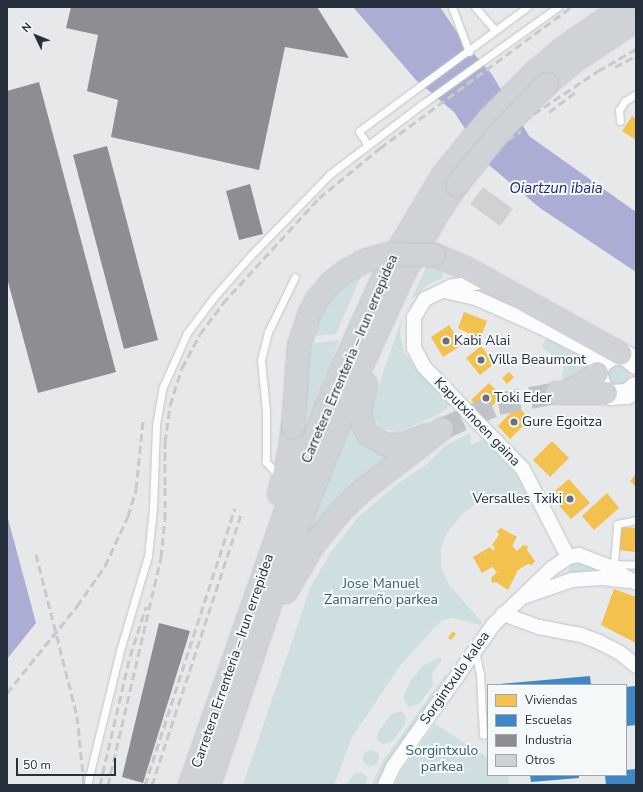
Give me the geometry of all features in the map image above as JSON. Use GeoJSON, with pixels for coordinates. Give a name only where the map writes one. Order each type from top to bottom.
{"type":"FeatureCollection","features":[{"type":"Feature","properties":{"kind":"main road"},"geometry":{"type":"LineString","coordinates":[[566,46],[590,16],[603,7]]}},
{"type":"Feature","properties":{"kind":"main road","name":"Carretera Errenteria – Irun errepidea"},"geometry":{"type":"LineString","coordinates":[[190,785],[267,560],[370,306],[389,265],[450,180],[502,130],[566,46],[632,17]]}},
{"type":"Feature","properties":{"kind":"main road","name":"Carretera Errenteria – Irun errepidea"},"geometry":{"type":"LineString","coordinates":[[541,78],[576,60],[632,17]]}},
{"type":"Feature","properties":{"kind":"main road","name":"Carretera Errenteria – Irun errepidea"},"geometry":{"type":"LineString","coordinates":[[209,785],[257,642],[307,503],[373,340],[404,273],[436,216],[450,180]]}},
{"type":"Feature","properties":{"kind":"main road"},"geometry":{"type":"LineString","coordinates":[[267,560],[269,527],[284,479],[293,427],[299,346],[308,318],[318,298],[346,271],[368,260],[388,254],[434,255],[464,267],[491,281],[628,359]]}},
{"type":"Feature","properties":{"kind":"main road"},"geometry":{"type":"LineString","coordinates":[[257,642],[276,618],[297,570],[325,529],[362,491],[442,429],[403,444],[386,445],[368,434],[363,425],[360,411],[373,340]]}},
{"type":"Feature","properties":{"kind":"main road"},"geometry":{"type":"LineString","coordinates":[[628,359],[608,357],[597,372],[579,387],[557,393],[606,393],[616,397],[635,389]]}},
{"type":"Feature","properties":{"kind":"main road"},"geometry":{"type":"LineString","coordinates":[[597,372],[599,384],[606,393]]}},
{"type":"Feature","properties":{"kind":"street","name":"Kaputxinoen gaina"},"geometry":{"type":"LineString","coordinates":[[491,281],[463,284],[437,291],[425,299],[414,317],[412,337],[417,358],[523,469],[566,558]]}},
{"type":"Feature","properties":{"kind":"street"},"geometry":{"type":"LineString","coordinates":[[437,291],[466,294],[537,325],[586,350],[594,359],[597,372]]}},
{"type":"Feature","properties":{"kind":"street"},"geometry":{"type":"LineString","coordinates":[[507,609],[566,558],[579,555],[606,563],[635,583]]}},
{"type":"Feature","properties":{"kind":"street"},"geometry":{"type":"LineString","coordinates":[[566,558],[560,564],[560,572],[564,578],[572,580]]}},
{"type":"Feature","properties":{"kind":"street"},"geometry":{"type":"LineString","coordinates":[[594,578],[602,570],[606,563]]}},
{"type":"Feature","properties":{"kind":"street"},"geometry":{"type":"LineString","coordinates":[[507,609],[540,590],[572,580],[594,578],[635,583]]}},
{"type":"Feature","properties":{"kind":"street"},"geometry":{"type":"LineString","coordinates":[[507,609],[539,627],[581,635],[599,642],[619,652],[636,666]]}},
{"type":"Feature","properties":{"kind":"street","name":"Sorgintxulo kalea"},"geometry":{"type":"LineString","coordinates":[[385,785],[393,767],[475,651],[507,609]]}},
{"type":"Feature","properties":{"kind":"lane"},"geometry":{"type":"LineString","coordinates":[[452,7],[468,52]]}},
{"type":"Feature","properties":{"kind":"lane"},"geometry":{"type":"LineString","coordinates":[[475,7],[495,30]]}},
{"type":"Feature","properties":{"kind":"lane"},"geometry":{"type":"LineString","coordinates":[[367,144],[359,131],[527,7]]}},
{"type":"Feature","properties":{"kind":"lane"},"geometry":{"type":"LineString","coordinates":[[87,785],[121,647],[148,556],[153,508],[156,425],[163,387],[174,358],[204,311],[246,261],[330,174],[367,144],[558,7]]}},
{"type":"Feature","properties":{"kind":"lane"},"geometry":{"type":"LineString","coordinates":[[620,121],[619,110],[625,102],[636,94]]}},
{"type":"Feature","properties":{"kind":"lane"},"geometry":{"type":"LineString","coordinates":[[284,479],[266,462],[266,411],[261,360],[268,332],[295,277]]}},
{"type":"Feature","properties":{"kind":"lane"},"geometry":{"type":"LineString","coordinates":[[636,520],[617,524],[606,563],[636,565]]}},
{"type":"Feature","properties":{"kind":"lane"},"geometry":{"type":"LineString","coordinates":[[475,651],[480,674],[483,735]]}},
{"type":"Feature","properties":{"kind":"green space"},"geometry":{"type":"Polygon","coordinates":[[[428,263],[436,266],[442,272],[443,278],[429,284],[411,300],[428,263]]]}},
{"type":"Feature","properties":{"kind":"green space"},"geometry":{"type":"Polygon","coordinates":[[[364,270],[336,334],[310,336],[324,303],[364,270]]]}},
{"type":"Feature","properties":{"kind":"green space"},"geometry":{"type":"Polygon","coordinates":[[[402,318],[400,333],[403,349],[414,367],[451,405],[439,414],[398,432],[382,428],[373,418],[372,405],[402,318]]]}},
{"type":"Feature","properties":{"kind":"green space"},"geometry":{"type":"Polygon","coordinates":[[[547,336],[585,356],[589,366],[576,377],[562,381],[564,365],[542,347],[547,336]]]}},
{"type":"Feature","properties":{"kind":"green space"},"geometry":{"type":"Polygon","coordinates":[[[339,340],[313,411],[297,448],[309,344],[339,340]]]}},
{"type":"Feature","properties":{"kind":"green space"},"geometry":{"type":"Polygon","coordinates":[[[619,364],[627,367],[630,375],[627,383],[619,386],[611,383],[608,375],[611,367],[619,364]]]}},
{"type":"Feature","properties":{"kind":"green space"},"geometry":{"type":"Polygon","coordinates":[[[352,417],[393,452],[297,556],[352,417]]]}},
{"type":"Feature","properties":{"kind":"green space","name":"Jose Manuel Zamarreño parkea"},"geometry":{"type":"Polygon","coordinates":[[[470,433],[471,445],[484,439],[518,477],[531,504],[511,498],[483,499],[462,514],[445,536],[441,549],[441,567],[449,585],[482,622],[480,625],[453,618],[443,620],[435,627],[400,666],[352,737],[334,785],[243,785],[310,588],[329,555],[358,517],[400,482],[427,464],[445,446],[470,433]]]}},
{"type":"Feature","properties":{"kind":"green space"},"geometry":{"type":"Polygon","coordinates":[[[581,562],[594,568],[594,571],[573,574],[568,571],[571,564],[581,562]]]}},
{"type":"Feature","properties":{"kind":"green space"},"geometry":{"type":"Polygon","coordinates":[[[440,657],[442,660],[432,673],[433,685],[419,704],[408,707],[403,697],[411,680],[423,666],[440,657]]]}},
{"type":"Feature","properties":{"kind":"green space"},"geometry":{"type":"Polygon","coordinates":[[[446,674],[446,681],[386,764],[378,785],[371,785],[383,761],[446,674]]]}},
{"type":"Feature","properties":{"kind":"green space"},"geometry":{"type":"Polygon","coordinates":[[[401,711],[406,717],[405,724],[392,742],[382,744],[377,739],[378,732],[391,714],[401,711]]]}},
{"type":"Feature","properties":{"kind":"green space","name":"Sorgintxulo parkea"},"geometry":{"type":"Polygon","coordinates":[[[435,724],[487,757],[487,776],[508,776],[509,779],[508,785],[395,785],[400,773],[435,724]]]}},
{"type":"Feature","properties":{"kind":"green space"},"geometry":{"type":"Polygon","coordinates":[[[368,750],[374,750],[379,755],[377,764],[374,766],[368,766],[363,761],[363,755],[368,750]]]}},
{"type":"Feature","properties":{"kind":"green space"},"geometry":{"type":"Polygon","coordinates":[[[361,772],[367,777],[366,785],[347,785],[354,773],[361,772]]]}},
{"type":"Feature","properties":{"kind":"water","name":"Oiartzun ibaia"},"geometry":{"type":"Polygon","coordinates":[[[353,7],[440,7],[465,44],[491,73],[529,136],[636,212],[636,272],[540,208],[489,165],[454,112],[416,80],[353,7]]]}},
{"type":"Feature","properties":{"kind":"water"},"geometry":{"type":"Polygon","coordinates":[[[7,515],[36,623],[7,659],[7,515]]]}},
{"type":"Feature","properties":{"kind":"building: Viviendas"},"geometry":{"type":"Polygon","coordinates":[[[632,116],[636,119],[636,140],[622,131],[632,116]]]}},
{"type":"Feature","properties":{"kind":"building: Viviendas"},"geometry":{"type":"Polygon","coordinates":[[[464,312],[487,321],[480,339],[458,328],[464,312]]]}},
{"type":"Feature","properties":{"kind":"building: Viviendas","name":"Kabi Alai"},"geometry":{"type":"Polygon","coordinates":[[[449,325],[462,345],[443,357],[431,337],[449,325]]]}},
{"type":"Feature","properties":{"kind":"building: Viviendas","name":"Villa Beaumont"},"geometry":{"type":"Polygon","coordinates":[[[481,346],[495,363],[480,375],[466,358],[481,346]]]}},
{"type":"Feature","properties":{"kind":"building: Viviendas"},"geometry":{"type":"Polygon","coordinates":[[[509,372],[514,377],[507,384],[502,378],[509,372]]]}},
{"type":"Feature","properties":{"kind":"building: Viviendas","name":"Toki Eder"},"geometry":{"type":"Polygon","coordinates":[[[489,383],[502,396],[484,414],[471,400],[489,383]]]}},
{"type":"Feature","properties":{"kind":"building: Viviendas","name":"Gure Egoitza"},"geometry":{"type":"Polygon","coordinates":[[[517,406],[530,419],[510,439],[498,426],[517,406]]]}},
{"type":"Feature","properties":{"kind":"building: Viviendas"},"geometry":{"type":"Polygon","coordinates":[[[552,441],[569,458],[550,477],[533,460],[552,441]]]}},
{"type":"Feature","properties":{"kind":"building: Viviendas"},"geometry":{"type":"Polygon","coordinates":[[[636,474],[636,487],[630,481],[636,474]]]}},
{"type":"Feature","properties":{"kind":"building: Viviendas","name":"Versalles Txiki"},"geometry":{"type":"Polygon","coordinates":[[[569,479],[590,503],[571,519],[550,495],[569,479]]]}},
{"type":"Feature","properties":{"kind":"building: Viviendas"},"geometry":{"type":"Polygon","coordinates":[[[607,493],[619,508],[594,530],[582,516],[607,493]]]}},
{"type":"Feature","properties":{"kind":"building: Viviendas"},"geometry":{"type":"Polygon","coordinates":[[[620,527],[636,528],[636,552],[617,550],[620,527]]]}},
{"type":"Feature","properties":{"kind":"building: Viviendas"},"geometry":{"type":"Polygon","coordinates":[[[501,528],[517,537],[512,546],[517,551],[523,545],[528,546],[527,550],[535,561],[532,565],[528,564],[518,570],[508,590],[496,582],[492,583],[491,578],[497,572],[492,567],[482,573],[473,557],[490,547],[493,551],[495,548],[492,545],[499,535],[497,531],[501,528]]]}},
{"type":"Feature","properties":{"kind":"building: Viviendas"},"geometry":{"type":"Polygon","coordinates":[[[614,589],[636,597],[636,643],[601,625],[614,589]]]}},
{"type":"Feature","properties":{"kind":"building: Viviendas"},"geometry":{"type":"Polygon","coordinates":[[[453,631],[456,634],[451,640],[448,638],[453,631]]]}},
{"type":"Feature","properties":{"kind":"building: Escuelas"},"geometry":{"type":"Polygon","coordinates":[[[590,676],[591,684],[500,684],[590,676]]]}},
{"type":"Feature","properties":{"kind":"building: Escuelas"},"geometry":{"type":"Polygon","coordinates":[[[635,686],[636,725],[627,726],[627,687],[635,686]]]}},
{"type":"Feature","properties":{"kind":"building: Escuelas"},"geometry":{"type":"Polygon","coordinates":[[[636,769],[636,785],[606,785],[605,776],[627,776],[627,770],[636,769]]]}},
{"type":"Feature","properties":{"kind":"building: Escuelas"},"geometry":{"type":"Polygon","coordinates":[[[530,776],[579,776],[579,778],[531,782],[530,776]]]}},
{"type":"Feature","properties":{"kind":"building: Industria"},"geometry":{"type":"Polygon","coordinates":[[[71,7],[317,7],[349,58],[285,47],[259,170],[111,137],[118,100],[87,91],[98,35],[66,28],[71,7]]]}},
{"type":"Feature","properties":{"kind":"building: Industria"},"geometry":{"type":"Polygon","coordinates":[[[39,82],[116,372],[38,393],[7,278],[7,91],[39,82]]]}},
{"type":"Feature","properties":{"kind":"building: Industria"},"geometry":{"type":"Polygon","coordinates":[[[107,146],[158,340],[124,349],[73,155],[107,146]]]}},
{"type":"Feature","properties":{"kind":"building: Industria"},"geometry":{"type":"Polygon","coordinates":[[[250,184],[263,234],[239,240],[226,191],[250,184]]]}},
{"type":"Feature","properties":{"kind":"building: Industria"},"geometry":{"type":"Polygon","coordinates":[[[159,623],[190,631],[143,783],[122,777],[159,623]]]}},
{"type":"Feature","properties":{"kind":"building: Otros"},"geometry":{"type":"Polygon","coordinates":[[[483,187],[513,209],[500,226],[470,204],[483,187]]]}},
{"type":"Feature","properties":{"kind":"tunnel"},"geometry":{"type":"LineString","coordinates":[[442,429],[498,404],[557,393]]}},
{"type":"Feature","properties":{"kind":"railway"},"geometry":{"type":"LineString","coordinates":[[108,785],[161,557],[165,520],[165,442],[170,405],[182,368],[200,334],[223,303],[319,198],[380,148],[571,7]]}},
{"type":"Feature","properties":{"kind":"railway"},"geometry":{"type":"LineString","coordinates":[[474,154],[598,71],[636,49]]}},
{"type":"Feature","properties":{"kind":"railway"},"geometry":{"type":"LineString","coordinates":[[615,67],[636,56]]}},
{"type":"Feature","properties":{"kind":"railway"},"geometry":{"type":"LineString","coordinates":[[549,112],[576,92]]}},
{"type":"Feature","properties":{"kind":"railway"},"geometry":{"type":"LineString","coordinates":[[478,160],[521,131]]}},
{"type":"Feature","properties":{"kind":"railway"},"geometry":{"type":"LineString","coordinates":[[7,693],[77,606],[105,566],[128,516],[136,489],[143,421]]}},
{"type":"Feature","properties":{"kind":"railway"},"geometry":{"type":"LineString","coordinates":[[145,785],[235,508]]}},
{"type":"Feature","properties":{"kind":"railway"},"geometry":{"type":"LineString","coordinates":[[152,785],[242,511]]}},
{"type":"Feature","properties":{"kind":"railway"},"geometry":{"type":"LineString","coordinates":[[36,554],[77,716],[84,785]]}},
{"type":"Feature","properties":{"kind":"railway"},"geometry":{"type":"LineString","coordinates":[[100,785],[130,656],[146,607]]}},
{"type":"Feature","properties":{"kind":"place","name":"Kabi Alai"},"geometry":{"type":"Point","coordinates":[446,341]}},
{"type":"Feature","properties":{"kind":"place","name":"Villa Beaumont"},"geometry":{"type":"Point","coordinates":[481,360]}},
{"type":"Feature","properties":{"kind":"place","name":"Toki Eder"},"geometry":{"type":"Point","coordinates":[486,398]}},
{"type":"Feature","properties":{"kind":"place","name":"Gure Egoitza"},"geometry":{"type":"Point","coordinates":[514,422]}},
{"type":"Feature","properties":{"kind":"place","name":"Versalles Txiki"},"geometry":{"type":"Point","coordinates":[570,499]}}]}
